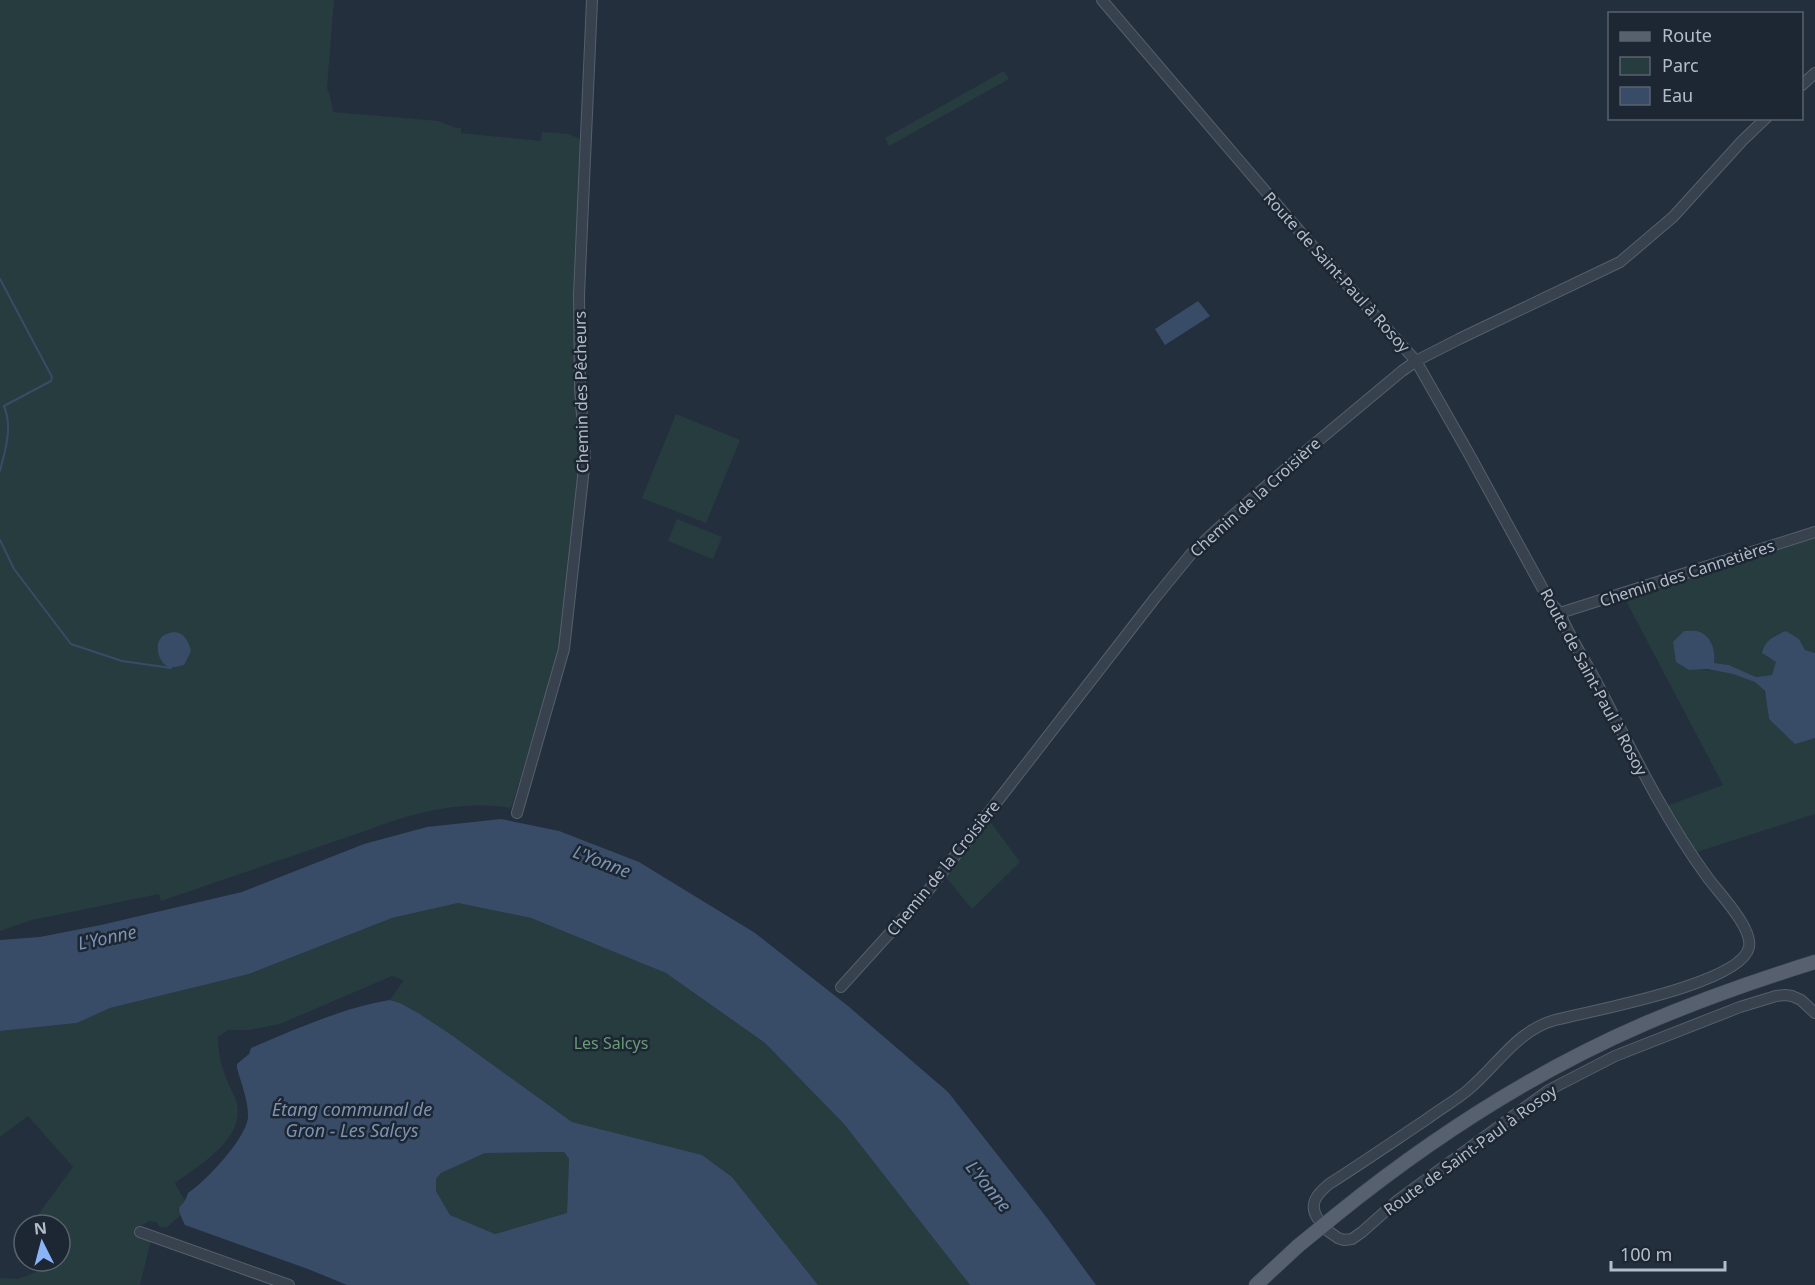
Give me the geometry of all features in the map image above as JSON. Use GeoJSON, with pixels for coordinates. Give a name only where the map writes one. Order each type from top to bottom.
{"type":"FeatureCollection","features":[{"type":"Feature","properties":{"kind":"main road"},"geometry":{"type":"LineString","coordinates":[[1256,1285],[1298,1246],[1416,1153],[1513,1091],[1642,1025],[1704,1000],[1815,962]]}},
{"type":"Feature","properties":{"kind":"street","name":"Chemin des Pêcheurs"},"geometry":{"type":"LineString","coordinates":[[517,813],[564,649],[585,457],[580,388],[579,295],[592,0]]}},
{"type":"Feature","properties":{"kind":"street","name":"Route de Saint-Paul à Rosoy"},"geometry":{"type":"LineString","coordinates":[[1102,0],[1308,241],[1416,361],[1550,602],[1560,614],[1660,804],[1707,876],[1742,923],[1748,936],[1749,946],[1746,955],[1737,963],[1712,977],[1668,992],[1604,1010],[1553,1021],[1536,1028],[1508,1049],[1467,1091],[1324,1188],[1313,1201],[1313,1208],[1318,1219]]}},
{"type":"Feature","properties":{"kind":"street"},"geometry":{"type":"LineString","coordinates":[[1803,84],[1815,73]]}},
{"type":"Feature","properties":{"kind":"street","name":"Chemin de la Croisière"},"geometry":{"type":"LineString","coordinates":[[842,987],[927,892],[1191,554],[1312,446],[1416,361],[1620,262],[1673,216],[1764,120]]}},
{"type":"Feature","properties":{"kind":"street","name":"Chemin des Cannetières"},"geometry":{"type":"LineString","coordinates":[[1560,614],[1815,532]]}},
{"type":"Feature","properties":{"kind":"street","name":"Route de Saint-Paul à Rosoy"},"geometry":{"type":"LineString","coordinates":[[1328,1231],[1344,1240],[1352,1239],[1398,1200],[1549,1090],[1615,1056],[1740,1007],[1776,996],[1785,995],[1801,1000],[1815,1013]]}},
{"type":"Feature","properties":{"kind":"street"},"geometry":{"type":"LineString","coordinates":[[140,1232],[290,1285]]}},
{"type":"Feature","properties":{"kind":"green space"},"geometry":{"type":"Polygon","coordinates":[[[0,0],[334,0],[327,88],[333,112],[439,121],[461,128],[461,133],[541,141],[542,132],[569,134],[580,139],[582,144],[582,456],[561,647],[511,808],[458,807],[404,817],[161,901],[159,894],[32,920],[0,931],[0,0]]]}},
{"type":"Feature","properties":{"kind":"green space"},"geometry":{"type":"Polygon","coordinates":[[[1004,71],[1009,79],[889,146],[885,138],[1004,71]]]}},
{"type":"Feature","properties":{"kind":"green space"},"geometry":{"type":"Polygon","coordinates":[[[676,414],[740,440],[706,523],[642,498],[676,414]]]}},
{"type":"Feature","properties":{"kind":"green space"},"geometry":{"type":"Polygon","coordinates":[[[677,519],[722,537],[713,559],[668,541],[677,519]]]}},
{"type":"Feature","properties":{"kind":"green space"},"geometry":{"type":"Polygon","coordinates":[[[1815,532],[1815,653],[1805,650],[1799,639],[1785,631],[1773,636],[1767,657],[1777,662],[1772,675],[1756,677],[1729,665],[1714,663],[1712,645],[1699,631],[1688,670],[1718,671],[1751,680],[1764,691],[1769,719],[1815,738],[1815,814],[1697,852],[1664,807],[1723,785],[1624,597],[1815,532]]]}},
{"type":"Feature","properties":{"kind":"green space"},"geometry":{"type":"Polygon","coordinates":[[[989,820],[1020,862],[972,909],[945,876],[989,820]]]}},
{"type":"Feature","properties":{"kind":"green space","name":"Les Salcys"},"geometry":{"type":"Polygon","coordinates":[[[458,903],[531,918],[666,973],[765,1043],[844,1124],[970,1285],[818,1285],[732,1177],[702,1155],[572,1122],[453,1036],[400,1003],[390,1000],[404,980],[392,976],[280,1024],[249,1030],[228,1030],[218,1037],[219,1053],[227,1081],[235,1097],[238,1117],[234,1129],[218,1150],[175,1183],[185,1201],[178,1209],[181,1215],[167,1227],[160,1227],[156,1222],[149,1221],[139,1227],[138,1230],[151,1240],[140,1285],[0,1285],[0,1278],[18,1279],[34,1273],[72,1273],[72,1213],[39,1213],[73,1167],[28,1116],[0,1137],[0,1031],[77,1023],[110,1008],[249,974],[392,918],[458,903]]]}},
{"type":"Feature","properties":{"kind":"green space"},"geometry":{"type":"Polygon","coordinates":[[[564,1152],[569,1159],[567,1213],[495,1234],[450,1215],[436,1191],[436,1179],[441,1173],[485,1153],[564,1152]]]}},
{"type":"Feature","properties":{"kind":"water"},"geometry":{"type":"Polygon","coordinates":[[[1198,301],[1210,316],[1165,345],[1155,329],[1198,301]]]}},
{"type":"Feature","properties":{"kind":"water"},"geometry":{"type":"Polygon","coordinates":[[[1684,631],[1698,631],[1708,637],[1714,650],[1714,663],[1729,665],[1756,677],[1772,675],[1776,662],[1762,653],[1765,645],[1771,639],[1786,631],[1799,639],[1805,650],[1815,653],[1815,738],[1795,744],[1769,719],[1765,691],[1755,682],[1733,674],[1707,669],[1689,670],[1676,662],[1673,642],[1684,631]]]}},
{"type":"Feature","properties":{"kind":"water"},"geometry":{"type":"Polygon","coordinates":[[[174,632],[186,638],[191,651],[184,665],[171,667],[165,665],[160,658],[158,645],[164,636],[174,632]]]}},
{"type":"Feature","properties":{"kind":"water","name":"L'Yonne"},"geometry":{"type":"Polygon","coordinates":[[[501,819],[559,831],[639,862],[755,933],[848,1006],[948,1092],[1047,1218],[1096,1285],[970,1285],[844,1124],[765,1043],[666,973],[531,918],[458,903],[392,918],[249,974],[110,1008],[77,1023],[0,1031],[0,940],[40,937],[101,925],[242,892],[364,844],[427,827],[501,819]]]}},
{"type":"Feature","properties":{"kind":"water","name":"Étang communal de Gron - Les Salcys"},"geometry":{"type":"Polygon","coordinates":[[[390,1000],[418,1013],[572,1122],[702,1155],[732,1177],[818,1285],[347,1285],[185,1225],[179,1209],[188,1193],[224,1159],[240,1137],[248,1118],[237,1064],[249,1054],[251,1048],[319,1020],[390,1000]],[[564,1152],[485,1153],[441,1173],[436,1179],[436,1191],[450,1215],[495,1234],[567,1213],[569,1159],[564,1152]]]}},
{"type":"Feature","properties":{"kind":"waterway"},"geometry":{"type":"LineString","coordinates":[[0,279],[52,377],[51,381],[4,406],[8,431],[0,471]]}},
{"type":"Feature","properties":{"kind":"waterway"},"geometry":{"type":"LineString","coordinates":[[0,540],[14,569],[71,644],[122,661],[171,668]]}}]}
